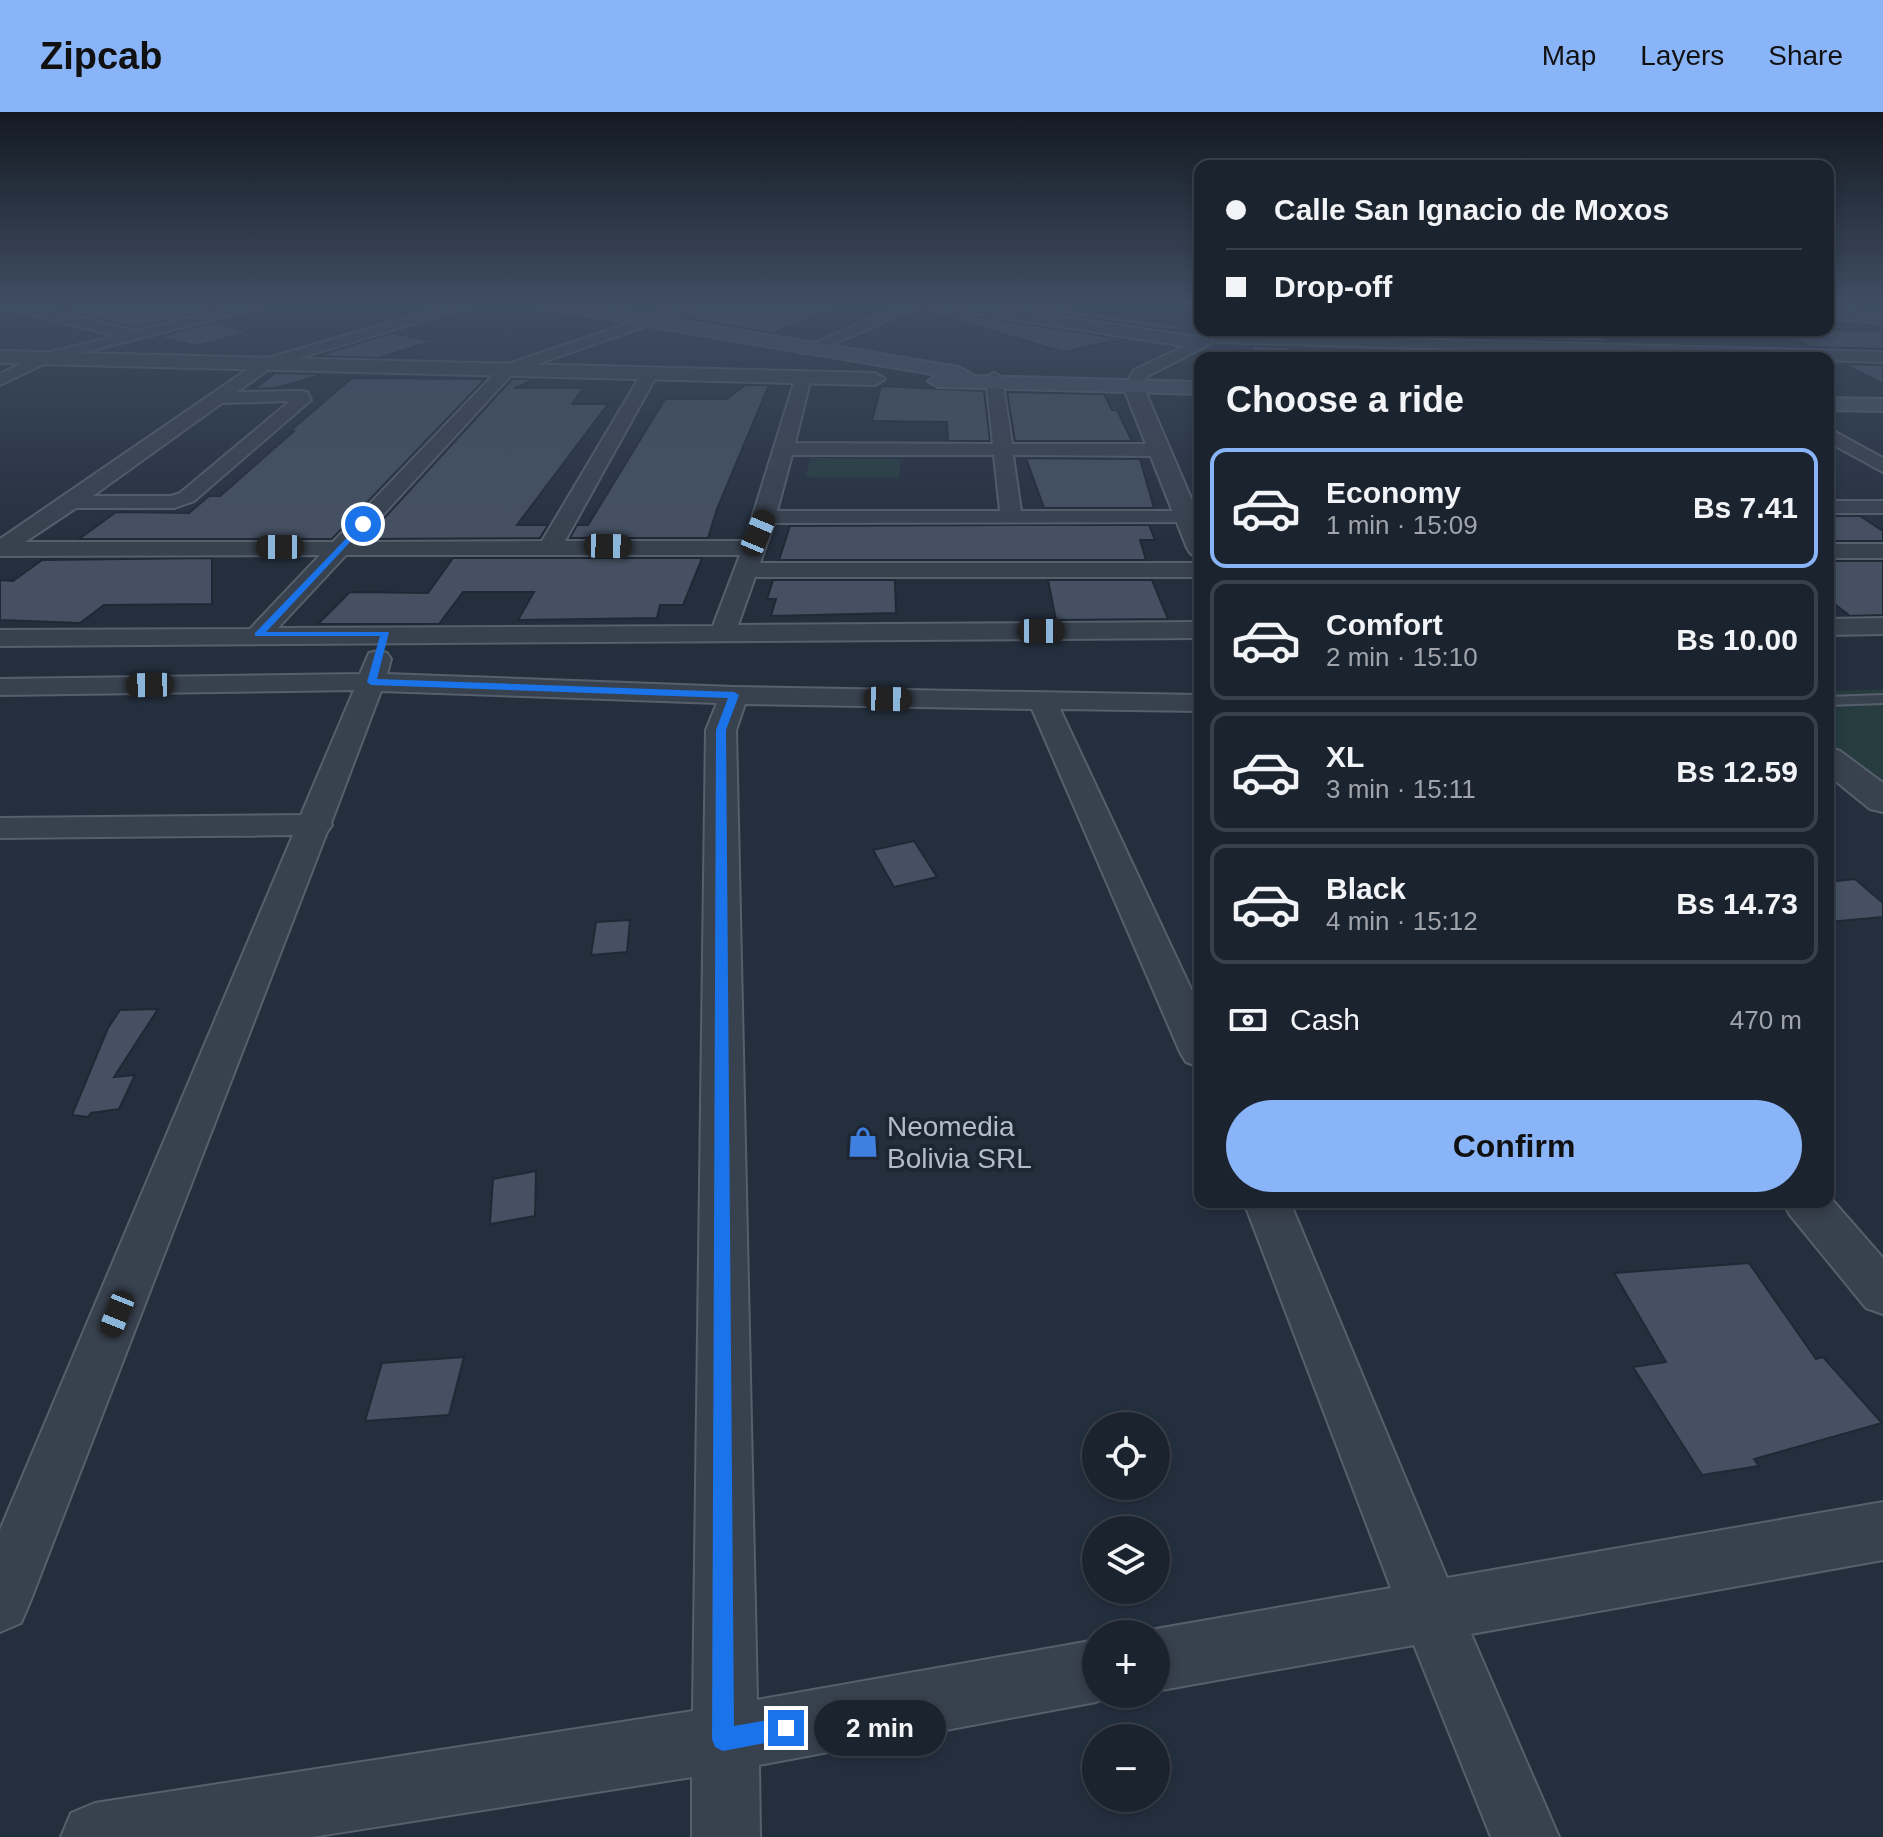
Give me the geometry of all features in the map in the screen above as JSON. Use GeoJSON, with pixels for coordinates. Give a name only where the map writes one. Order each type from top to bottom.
{"type":"FeatureCollection","features":[{"type":"Feature","properties":{"kind":"main road"},"geometry":{"type":"LineString","coordinates":[[1117,384],[1194,386]]}},
{"type":"Feature","properties":{"kind":"main road"},"geometry":{"type":"LineString","coordinates":[[1834,401],[1883,402]]}},
{"type":"Feature","properties":{"kind":"street"},"geometry":{"type":"LineString","coordinates":[[0,549],[241,384]]}},
{"type":"Feature","properties":{"kind":"street"},"geometry":{"type":"LineString","coordinates":[[259,634],[498,384]]}},
{"type":"Feature","properties":{"kind":"street"},"geometry":{"type":"LineString","coordinates":[[551,546],[644,384]]}},
{"type":"Feature","properties":{"kind":"street"},"geometry":{"type":"LineString","coordinates":[[723,632],[765,517],[801,384]]}},
{"type":"Feature","properties":{"kind":"street"},"geometry":{"type":"LineString","coordinates":[[995,384],[1011,517]]}},
{"type":"Feature","properties":{"kind":"street"},"geometry":{"type":"LineString","coordinates":[[1134,384],[1157,450],[1194,535]]}},
{"type":"Feature","properties":{"kind":"street"},"geometry":{"type":"LineString","coordinates":[[71,502],[174,502],[187,497],[302,400],[301,396],[222,398]]}},
{"type":"Feature","properties":{"kind":"street"},"geometry":{"type":"LineString","coordinates":[[1834,438],[1883,466]]}},
{"type":"Feature","properties":{"kind":"street"},"geometry":{"type":"LineString","coordinates":[[784,449],[1157,450]]}},
{"type":"Feature","properties":{"kind":"street"},"geometry":{"type":"LineString","coordinates":[[1834,454],[1864,455]]}},
{"type":"Feature","properties":{"kind":"street"},"geometry":{"type":"LineString","coordinates":[[1834,507],[1883,507]]}},
{"type":"Feature","properties":{"kind":"street"},"geometry":{"type":"LineString","coordinates":[[765,517],[1186,517]]}},
{"type":"Feature","properties":{"kind":"street"},"geometry":{"type":"LineString","coordinates":[[0,549],[551,546],[748,559],[1194,570]]}},
{"type":"Feature","properties":{"kind":"street"},"geometry":{"type":"LineString","coordinates":[[1834,551],[1883,551]]}},
{"type":"Feature","properties":{"kind":"street"},"geometry":{"type":"LineString","coordinates":[[1834,627],[1883,626]]}},
{"type":"Feature","properties":{"kind":"street"},"geometry":{"type":"LineString","coordinates":[[0,638],[1194,630]]}},
{"type":"Feature","properties":{"kind":"street"},"geometry":{"type":"LineString","coordinates":[[0,1602],[316,825],[371,682],[386,634]]}},
{"type":"Feature","properties":{"kind":"street"},"geometry":{"type":"LineString","coordinates":[[0,687],[371,682],[734,695],[1194,703]]}},
{"type":"Feature","properties":{"kind":"street"},"geometry":{"type":"LineString","coordinates":[[726,1837],[723,1739],[721,730],[734,695]]}},
{"type":"Feature","properties":{"kind":"street"},"geometry":{"type":"LineString","coordinates":[[1043,702],[1194,1039]]}},
{"type":"Feature","properties":{"kind":"street"},"geometry":{"type":"LineString","coordinates":[[1834,763],[1883,801]]}},
{"type":"Feature","properties":{"kind":"street"},"geometry":{"type":"LineString","coordinates":[[0,828],[316,825]]}},
{"type":"Feature","properties":{"kind":"street"},"geometry":{"type":"LineString","coordinates":[[1269,1208],[1430,1610],[1525,1837]]}},
{"type":"Feature","properties":{"kind":"street"},"geometry":{"type":"LineString","coordinates":[[1811,1208],[1883,1293]]}},
{"type":"Feature","properties":{"kind":"street"},"geometry":{"type":"LineString","coordinates":[[1170,1657],[1883,1531]]}},
{"type":"Feature","properties":{"kind":"street"},"geometry":{"type":"LineString","coordinates":[[95,1837],[723,1739],[1082,1674]]}},
{"type":"Feature","properties":{"kind":"lane"},"geometry":{"type":"LineString","coordinates":[[1834,701],[1883,699]]}},
{"type":"Feature","properties":{"kind":"green space"},"geometry":{"type":"Polygon","coordinates":[[[811,458],[901,459],[899,478],[805,477],[811,458]]]}},
{"type":"Feature","properties":{"kind":"green space"},"geometry":{"type":"Polygon","coordinates":[[[1883,689],[1883,783],[1834,746],[1834,691],[1883,689]]]}},
{"type":"Feature","properties":{"kind":"building"},"geometry":{"type":"Polygon","coordinates":[[[261,384],[291,384],[276,388],[254,389],[261,384]]]}},
{"type":"Feature","properties":{"kind":"building"},"geometry":{"type":"Polygon","coordinates":[[[346,384],[481,384],[332,539],[79,539],[116,512],[189,513],[209,496],[220,496],[294,431],[290,431],[346,384]]]}},
{"type":"Feature","properties":{"kind":"building"},"geometry":{"type":"Polygon","coordinates":[[[508,384],[524,384],[514,388],[583,388],[572,404],[608,404],[517,525],[548,525],[540,538],[365,539],[508,384]]]}},
{"type":"Feature","properties":{"kind":"building"},"geometry":{"type":"Polygon","coordinates":[[[745,385],[769,385],[708,538],[570,538],[577,525],[588,525],[665,399],[727,399],[745,385]]]}},
{"type":"Feature","properties":{"kind":"building"},"geometry":{"type":"Polygon","coordinates":[[[881,386],[984,391],[990,441],[948,441],[947,422],[872,421],[881,386]]]}},
{"type":"Feature","properties":{"kind":"building"},"geometry":{"type":"Polygon","coordinates":[[[1007,392],[1104,394],[1112,410],[1117,410],[1132,441],[1015,441],[1007,392]]]}},
{"type":"Feature","properties":{"kind":"building"},"geometry":{"type":"Polygon","coordinates":[[[1026,458],[1140,459],[1154,508],[1044,508],[1026,458]]]}},
{"type":"Feature","properties":{"kind":"building"},"geometry":{"type":"Polygon","coordinates":[[[1834,516],[1860,516],[1883,531],[1883,541],[1834,541],[1834,516]]]}},
{"type":"Feature","properties":{"kind":"building"},"geometry":{"type":"Polygon","coordinates":[[[1149,525],[1155,540],[1140,540],[1146,560],[779,560],[790,526],[1149,525]]]}},
{"type":"Feature","properties":{"kind":"building"},"geometry":{"type":"Polygon","coordinates":[[[212,558],[212,604],[104,605],[80,623],[0,620],[0,580],[13,581],[42,560],[212,558]]]}},
{"type":"Feature","properties":{"kind":"building"},"geometry":{"type":"Polygon","coordinates":[[[453,558],[702,558],[683,605],[660,605],[657,618],[518,620],[534,592],[463,592],[439,624],[318,624],[350,592],[428,593],[453,558]]]}},
{"type":"Feature","properties":{"kind":"building"},"geometry":{"type":"Polygon","coordinates":[[[1834,561],[1883,561],[1883,615],[1850,616],[1834,604],[1834,561]]]}},
{"type":"Feature","properties":{"kind":"building"},"geometry":{"type":"Polygon","coordinates":[[[773,580],[895,580],[896,613],[771,616],[776,599],[767,599],[773,580]]]}},
{"type":"Feature","properties":{"kind":"building"},"geometry":{"type":"Polygon","coordinates":[[[1048,580],[1152,580],[1168,619],[1056,620],[1048,580]]]}},
{"type":"Feature","properties":{"kind":"building"},"geometry":{"type":"Polygon","coordinates":[[[914,841],[937,877],[894,887],[873,850],[914,841]]]}},
{"type":"Feature","properties":{"kind":"building"},"geometry":{"type":"Polygon","coordinates":[[[1855,879],[1883,903],[1883,917],[1834,921],[1834,881],[1855,879]]]}},
{"type":"Feature","properties":{"kind":"building"},"geometry":{"type":"Polygon","coordinates":[[[630,920],[627,952],[591,955],[596,922],[630,920]]]}},
{"type":"Feature","properties":{"kind":"building"},"geometry":{"type":"Polygon","coordinates":[[[158,1009],[114,1077],[135,1075],[119,1109],[91,1113],[88,1117],[72,1115],[108,1028],[120,1010],[158,1009]]]}},
{"type":"Feature","properties":{"kind":"building"},"geometry":{"type":"Polygon","coordinates":[[[536,1171],[535,1216],[490,1224],[493,1179],[536,1171]]]}},
{"type":"Feature","properties":{"kind":"building"},"geometry":{"type":"Polygon","coordinates":[[[1749,1263],[1816,1359],[1823,1357],[1882,1423],[1754,1459],[1759,1466],[1702,1475],[1633,1367],[1666,1362],[1614,1273],[1749,1263]]]}},
{"type":"Feature","properties":{"kind":"building"},"geometry":{"type":"Polygon","coordinates":[[[464,1357],[449,1415],[365,1421],[382,1363],[464,1357]]]}},
{"type":"Feature","properties":{"kind":"place","name":"Neomedia Bolivia SRL"},"geometry":{"type":"Point","coordinates":[863,1142]}},
{"type":"Feature","properties":{"kind":"route"},"geometry":{"type":"LineString","coordinates":[[363,524],[259,634],[386,634],[371,682],[734,695],[721,730],[723,1739],[786,1728]]}}]}
